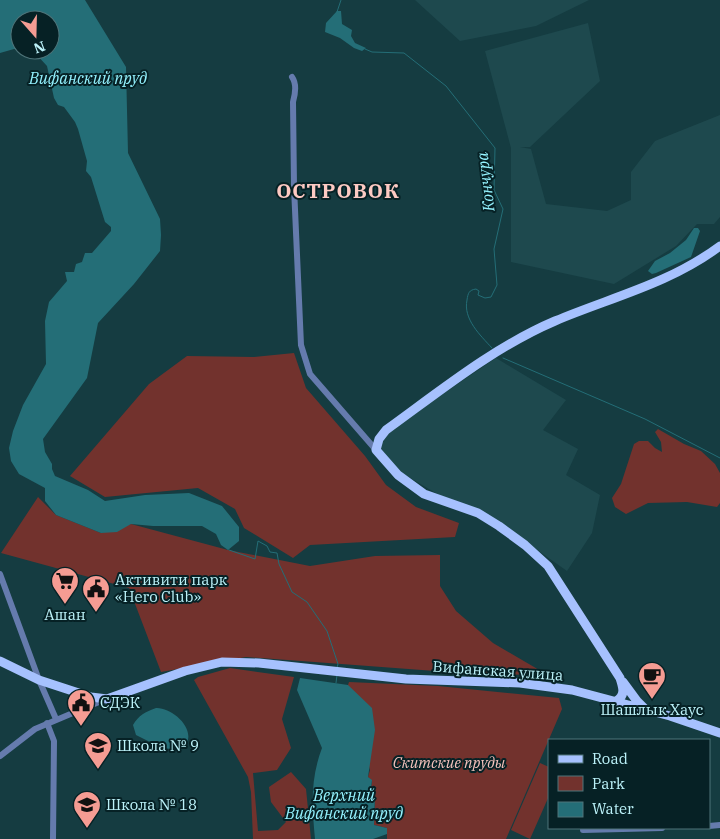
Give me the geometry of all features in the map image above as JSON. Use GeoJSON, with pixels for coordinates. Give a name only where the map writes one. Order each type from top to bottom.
{"type":"FeatureCollection","features":[{"type":"Feature","properties":{"kind":"main road"},"geometry":{"type":"LineString","coordinates":[[646,711],[620,678],[548,566],[512,536],[478,514],[424,494],[398,475],[376,450],[378,439],[386,430],[508,345],[555,321],[651,285],[688,268],[720,246]]}},
{"type":"Feature","properties":{"kind":"main road"},"geometry":{"type":"LineString","coordinates":[[0,661],[39,680],[91,697],[107,699]]}},
{"type":"Feature","properties":{"kind":"main road","name":"Вифанская улица"},"geometry":{"type":"LineString","coordinates":[[107,699],[185,671],[222,662],[259,664],[406,679],[520,683],[572,690],[670,716],[720,733]]}},
{"type":"Feature","properties":{"kind":"main road"},"geometry":{"type":"LineString","coordinates":[[616,701],[623,694],[620,678]]}},
{"type":"Feature","properties":{"kind":"street"},"geometry":{"type":"LineString","coordinates":[[292,78],[294,80],[295,94],[293,102],[294,187],[301,345],[310,374],[376,450]]}},
{"type":"Feature","properties":{"kind":"street"},"geometry":{"type":"LineString","coordinates":[[0,574],[39,680],[56,719]]}},
{"type":"Feature","properties":{"kind":"street"},"geometry":{"type":"LineString","coordinates":[[0,756],[35,729],[107,699]]}},
{"type":"Feature","properties":{"kind":"street"},"geometry":{"type":"LineString","coordinates":[[47,723],[54,741],[53,839]]}},
{"type":"Feature","properties":{"kind":"street"},"geometry":{"type":"LineString","coordinates":[[583,830],[622,829]]}},
{"type":"Feature","properties":{"kind":"shaded area"},"geometry":{"type":"Polygon","coordinates":[[[415,0],[589,0],[536,26],[460,41],[415,0]]]}},
{"type":"Feature","properties":{"kind":"shaded area"},"geometry":{"type":"Polygon","coordinates":[[[588,23],[600,81],[530,147],[520,147],[531,149],[546,204],[607,211],[631,200],[631,172],[655,141],[720,115],[720,217],[714,224],[697,224],[676,246],[614,284],[511,262],[511,148],[485,51],[588,23]]]}},
{"type":"Feature","properties":{"kind":"shaded area"},"geometry":{"type":"Polygon","coordinates":[[[496,358],[566,400],[543,430],[578,449],[566,475],[600,495],[592,533],[567,571],[488,515],[446,499],[405,475],[376,450],[388,431],[496,358]]]}},
{"type":"Feature","properties":{"kind":"green space"},"geometry":{"type":"Polygon","coordinates":[[[294,353],[306,388],[365,456],[386,485],[416,507],[459,523],[455,537],[310,545],[293,558],[244,528],[235,509],[198,488],[105,497],[70,476],[149,384],[187,356],[254,357],[294,353]]]}},
{"type":"Feature","properties":{"kind":"green space"},"geometry":{"type":"Polygon","coordinates":[[[658,429],[684,444],[701,451],[715,464],[720,473],[720,503],[717,507],[687,502],[648,503],[626,514],[615,507],[612,498],[621,484],[634,444],[639,441],[648,441],[662,452],[661,442],[655,432],[658,429]]]}},
{"type":"Feature","properties":{"kind":"green space"},"geometry":{"type":"Polygon","coordinates":[[[38,497],[56,515],[101,533],[131,524],[228,550],[310,566],[375,556],[440,555],[440,586],[456,611],[493,643],[546,674],[489,675],[246,657],[161,672],[129,588],[1,553],[38,497]]]}},
{"type":"Feature","properties":{"kind":"green space"},"geometry":{"type":"Polygon","coordinates":[[[230,668],[294,677],[282,719],[291,748],[277,770],[253,773],[258,831],[278,830],[286,822],[271,802],[269,787],[291,772],[306,789],[311,839],[253,839],[251,792],[248,777],[194,680],[198,677],[230,668]]]}},
{"type":"Feature","properties":{"kind":"green space","name":"Скитские пруды"},"geometry":{"type":"Polygon","coordinates":[[[349,682],[438,686],[559,698],[562,709],[506,839],[387,839],[387,828],[374,825],[375,792],[371,788],[372,781],[368,777],[370,770],[348,685],[349,682]]]}},
{"type":"Feature","properties":{"kind":"green space"},"geometry":{"type":"Polygon","coordinates":[[[540,763],[548,767],[548,798],[530,839],[511,830],[540,763]]]}},
{"type":"Feature","properties":{"kind":"water","name":"Вифанский пруд"},"geometry":{"type":"Polygon","coordinates":[[[0,0],[85,0],[126,67],[128,153],[160,219],[160,251],[134,284],[98,323],[87,378],[43,439],[45,452],[52,464],[55,476],[88,490],[105,501],[145,495],[189,493],[222,506],[239,527],[239,541],[228,550],[221,545],[216,534],[202,526],[131,524],[117,532],[101,533],[56,515],[45,501],[45,488],[19,474],[11,461],[9,448],[13,431],[23,405],[46,364],[45,321],[49,302],[67,281],[65,272],[74,272],[76,264],[82,262],[85,253],[92,253],[111,231],[111,227],[105,222],[91,177],[86,171],[87,161],[78,129],[64,107],[58,105],[54,98],[47,66],[41,60],[60,60],[60,10],[10,10],[10,50],[0,53],[0,0]]]}},
{"type":"Feature","properties":{"kind":"water"},"geometry":{"type":"Polygon","coordinates":[[[337,11],[341,11],[342,24],[352,30],[351,36],[355,43],[366,48],[362,51],[340,38],[325,32],[326,23],[337,11]]]}},
{"type":"Feature","properties":{"kind":"water"},"geometry":{"type":"Polygon","coordinates":[[[694,228],[698,228],[700,231],[691,257],[656,273],[652,274],[648,271],[655,261],[670,253],[686,240],[694,228]]]}},
{"type":"Feature","properties":{"kind":"water","name":"Верхний Вифанский пруд"},"geometry":{"type":"Polygon","coordinates":[[[300,678],[348,685],[372,708],[375,730],[368,777],[372,780],[371,788],[375,792],[374,825],[387,828],[387,834],[373,839],[315,839],[313,793],[315,771],[322,748],[297,690],[300,678]]]}},
{"type":"Feature","properties":{"kind":"water"},"geometry":{"type":"Polygon","coordinates":[[[156,708],[170,712],[183,722],[188,736],[187,743],[181,750],[162,748],[136,735],[133,725],[135,722],[143,714],[156,708]]]}},
{"type":"Feature","properties":{"kind":"waterway","name":"Кончура"},"geometry":{"type":"LineString","coordinates":[[337,12],[341,0]]}},
{"type":"Feature","properties":{"kind":"waterway","name":"Кончура"},"geometry":{"type":"LineString","coordinates":[[365,49],[372,52],[404,53],[446,86],[495,148],[494,190],[503,209],[494,249],[497,285],[491,297],[485,298],[478,295],[479,291],[476,289],[470,291],[466,307],[473,326],[492,348]]}},
{"type":"Feature","properties":{"kind":"waterway","name":"Кончура"},"geometry":{"type":"LineString","coordinates":[[503,358],[645,419],[720,458]]}},
{"type":"Feature","properties":{"kind":"waterway"},"geometry":{"type":"LineString","coordinates":[[229,550],[255,559],[258,541],[267,546],[270,552],[277,553],[279,564],[292,592],[307,602],[327,631],[338,664],[337,668]]}},
{"type":"Feature","properties":{"kind":"waterway"},"geometry":{"type":"LineString","coordinates":[[336,683],[337,675]]}},
{"type":"Feature","properties":{"kind":"place","name":"Ашан"},"geometry":{"type":"Point","coordinates":[65,605]}},
{"type":"Feature","properties":{"kind":"place","name":"Активити парк «Hero Club»"},"geometry":{"type":"Point","coordinates":[96,613]}},
{"type":"Feature","properties":{"kind":"place","name":"Шашлык Хаус"},"geometry":{"type":"Point","coordinates":[652,700]}},
{"type":"Feature","properties":{"kind":"place","name":"СДЭК"},"geometry":{"type":"Point","coordinates":[81,727]}},
{"type":"Feature","properties":{"kind":"place","name":"Школа № 9"},"geometry":{"type":"Point","coordinates":[98,770]}},
{"type":"Feature","properties":{"kind":"place","name":"Школа № 18"},"geometry":{"type":"Point","coordinates":[87,829]}},
{"type":"Feature","properties":{"kind":"district","name":"ОСТРОВОК"},"geometry":{"type":"Point","coordinates":[338,191]}}]}
